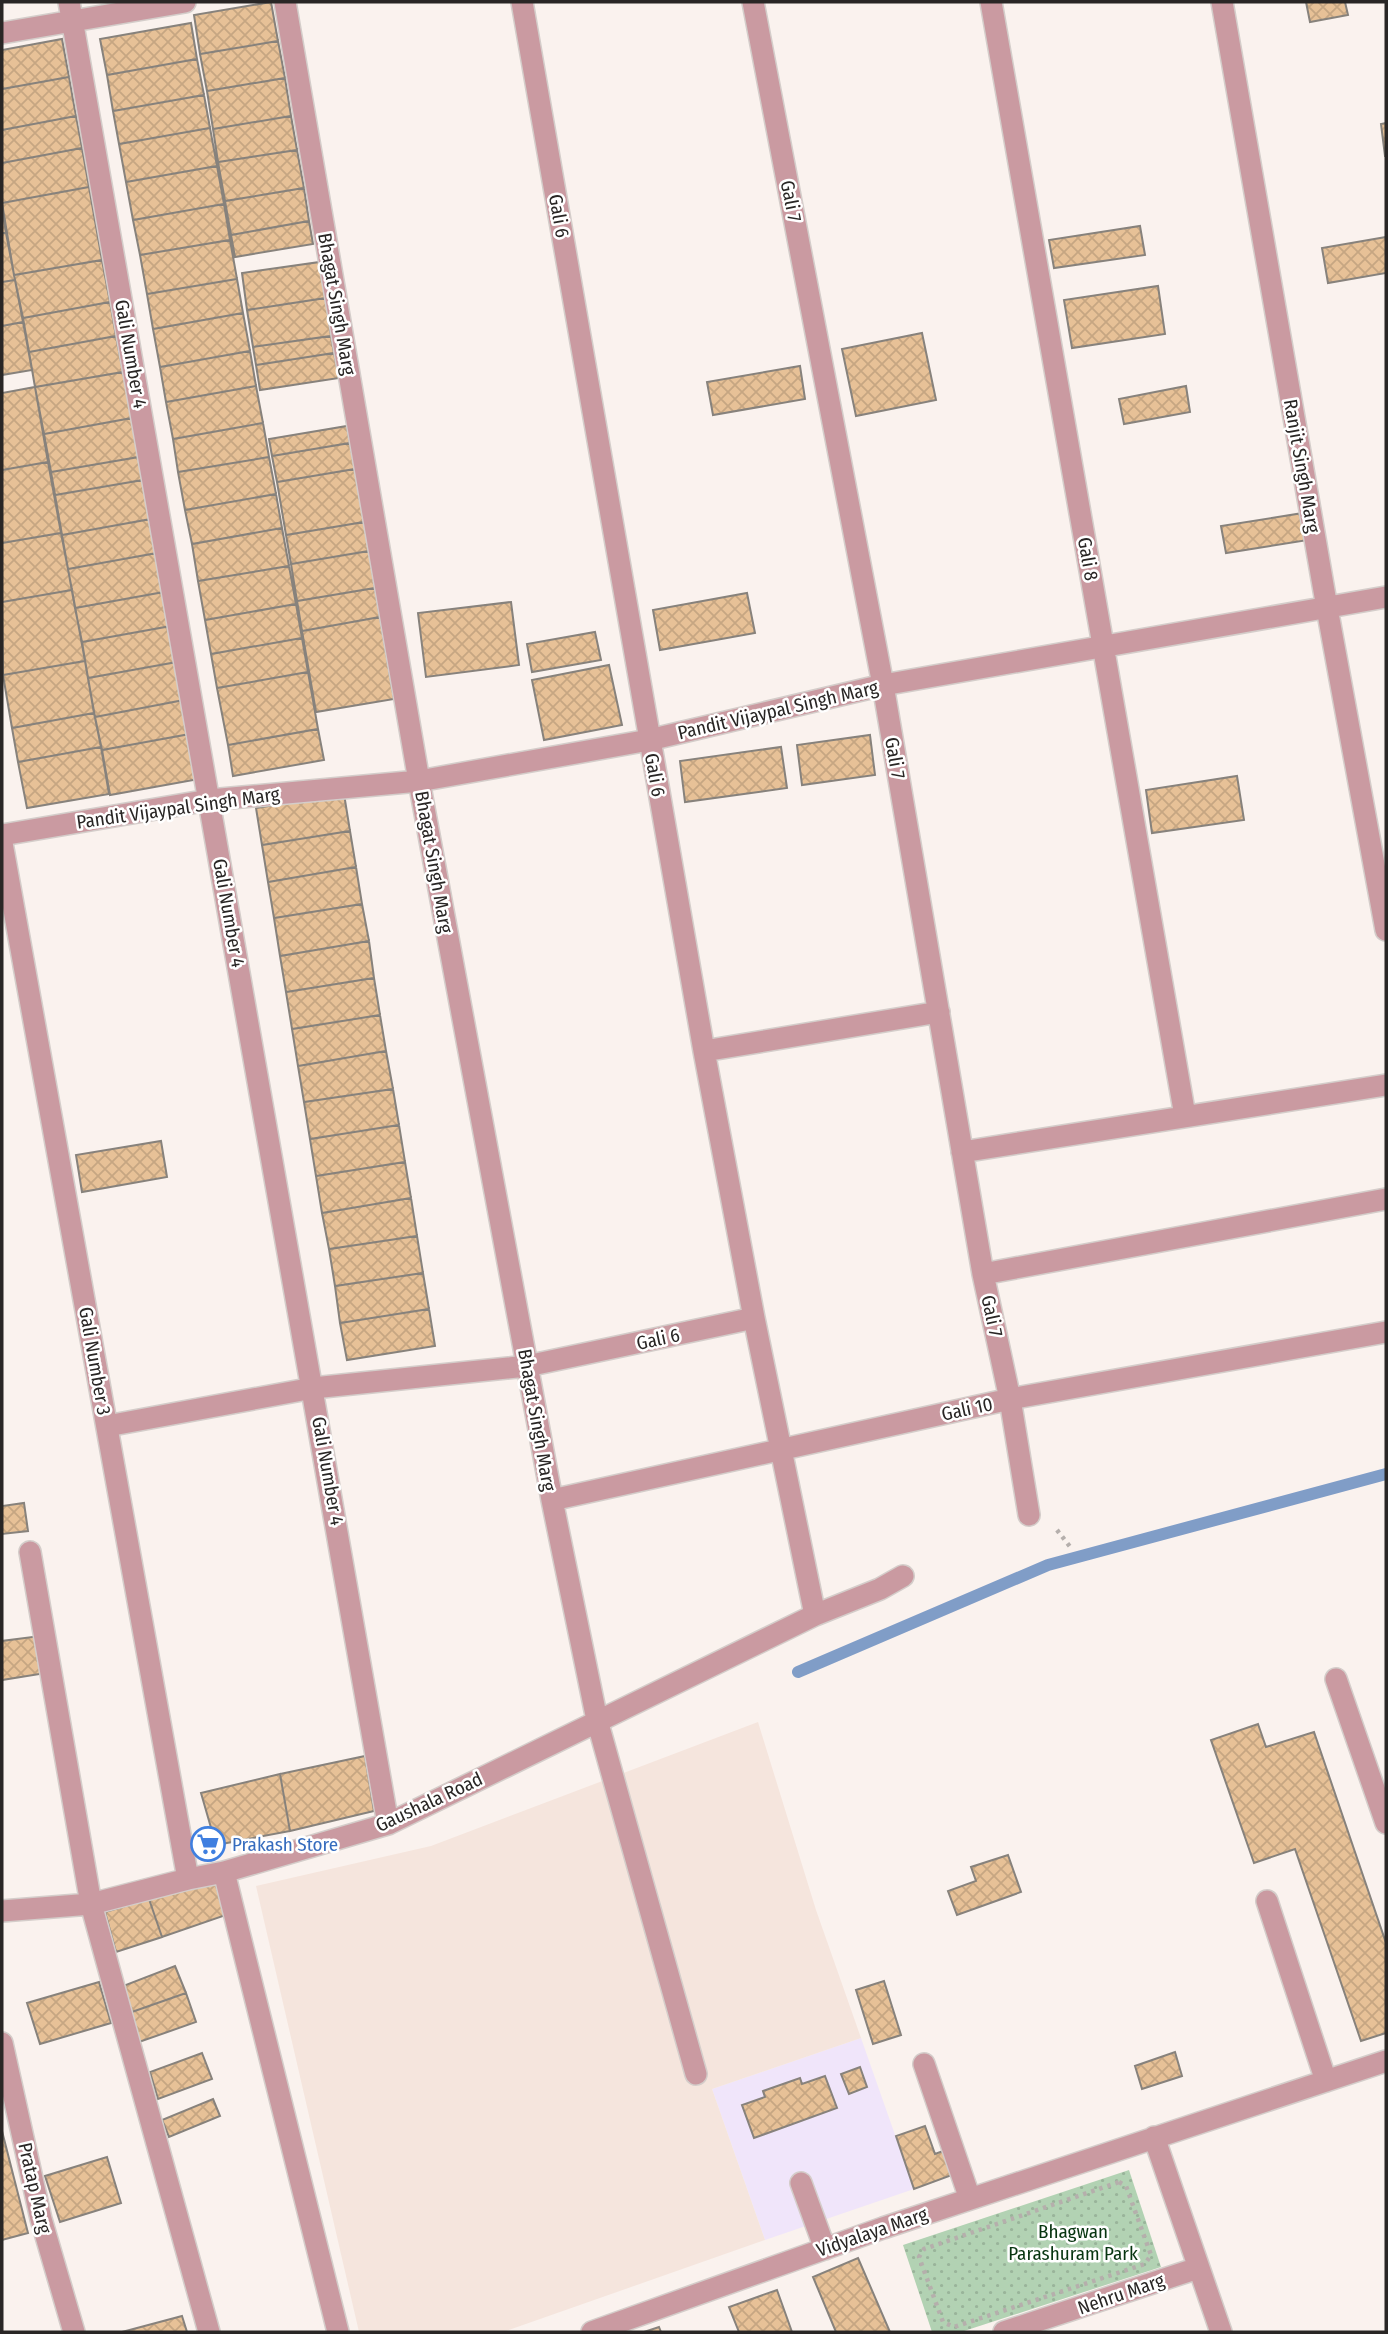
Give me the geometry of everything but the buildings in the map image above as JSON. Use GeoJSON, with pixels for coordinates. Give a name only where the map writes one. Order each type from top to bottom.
{"type":"FeatureCollection","features":[{"type":"Feature","properties":{"kind":"street"},"geometry":{"type":"LineString","coordinates":[[2,33],[71,11],[178,2]]}},
{"type":"Feature","properties":{"kind":"street","name":"Bhagat Singh Marg"},"geometry":{"type":"LineString","coordinates":[[285,2],[419,781],[552,1500],[597,1720],[696,2074]]}},
{"type":"Feature","properties":{"kind":"street","name":"Gali 6"},"geometry":{"type":"LineString","coordinates":[[107,1426],[313,1388],[527,1366],[754,1318],[649,740],[522,2]]}},
{"type":"Feature","properties":{"kind":"street","name":"Gali 7"},"geometry":{"type":"LineString","coordinates":[[753,2],[883,685],[983,1274],[1010,1399],[1029,1515]]}},
{"type":"Feature","properties":{"kind":"street","name":"Gali 8"},"geometry":{"type":"LineString","coordinates":[[991,2],[1185,1116]]}},
{"type":"Feature","properties":{"kind":"street","name":"Ranjit Singh Marg"},"geometry":{"type":"LineString","coordinates":[[1222,2],[1386,930]]}},
{"type":"Feature","properties":{"kind":"street","name":"Gali Number 4"},"geometry":{"type":"LineString","coordinates":[[71,11],[388,1824]]}},
{"type":"Feature","properties":{"kind":"street","name":"Pandit Vijaypal Singh Marg"},"geometry":{"type":"LineString","coordinates":[[2,835],[209,800],[419,781],[649,740],[883,685],[1386,597]]}},
{"type":"Feature","properties":{"kind":"street","name":"Gali Number 3"},"geometry":{"type":"LineString","coordinates":[[2,843],[188,1879]]}},
{"type":"Feature","properties":{"kind":"street"},"geometry":{"type":"LineString","coordinates":[[704,1051],[939,1012]]}},
{"type":"Feature","properties":{"kind":"street"},"geometry":{"type":"LineString","coordinates":[[962,1152],[1386,1085]]}},
{"type":"Feature","properties":{"kind":"street"},"geometry":{"type":"LineString","coordinates":[[983,1274],[1386,1199]]}},
{"type":"Feature","properties":{"kind":"street"},"geometry":{"type":"LineString","coordinates":[[754,1318],[815,1615]]}},
{"type":"Feature","properties":{"kind":"street","name":"Gali 10"},"geometry":{"type":"LineString","coordinates":[[552,1500],[1010,1399],[1386,1332]]}},
{"type":"Feature","properties":{"kind":"street"},"geometry":{"type":"LineString","coordinates":[[30,1552],[91,1904],[209,2332]]}},
{"type":"Feature","properties":{"kind":"street","name":"Gaushala Road"},"geometry":{"type":"LineString","coordinates":[[2,1911],[91,1904],[224,1872],[388,1824],[815,1615],[880,1589],[903,1576]]}},
{"type":"Feature","properties":{"kind":"street"},"geometry":{"type":"LineString","coordinates":[[1336,1679],[1386,1823]]}},
{"type":"Feature","properties":{"kind":"street"},"geometry":{"type":"LineString","coordinates":[[224,1872],[338,2332]]}},
{"type":"Feature","properties":{"kind":"street"},"geometry":{"type":"LineString","coordinates":[[1267,1901],[1325,2081]]}},
{"type":"Feature","properties":{"kind":"street","name":"Pratap Marg"},"geometry":{"type":"LineString","coordinates":[[2,2043],[41,2219],[74,2332]]}},
{"type":"Feature","properties":{"kind":"street","name":"Vidyalaya Marg"},"geometry":{"type":"LineString","coordinates":[[592,2332],[970,2199],[1386,2061]]}},
{"type":"Feature","properties":{"kind":"street"},"geometry":{"type":"LineString","coordinates":[[925,2064],[970,2199]]}},
{"type":"Feature","properties":{"kind":"street"},"geometry":{"type":"LineString","coordinates":[[1154,2137],[1221,2332]]}},
{"type":"Feature","properties":{"kind":"street"},"geometry":{"type":"LineString","coordinates":[[800,2183],[825,2249]]}},
{"type":"Feature","properties":{"kind":"street","name":"Nehru Marg"},"geometry":{"type":"LineString","coordinates":[[1004,2332],[1198,2268]]}},
{"type":"Feature","properties":{"kind":"path"},"geometry":{"type":"LineString","coordinates":[[1119,2182],[1126,2186],[1151,2255],[1146,2264],[954,2327],[948,2324],[943,2322],[919,2257],[924,2249],[1119,2182]]}},
{"type":"Feature","properties":{"kind":"path"},"geometry":{"type":"LineString","coordinates":[[947,2332],[948,2324]]}},
{"type":"Feature","properties":{"kind":"shaded area"},"geometry":{"type":"Polygon","coordinates":[[[758,1722],[816,1910],[861,2038],[712,2089],[765,2240],[503,2332],[359,2332],[256,1886],[431,1846],[758,1722]]]}},
{"type":"Feature","properties":{"kind":"shaded area"},"geometry":{"type":"Polygon","coordinates":[[[861,2038],[914,2189],[765,2240],[712,2089],[861,2038]]]}},
{"type":"Feature","properties":{"kind":"green space","name":"Bhagwan Parashuram Park"},"geometry":{"type":"Polygon","coordinates":[[[1129,2170],[1161,2267],[961,2332],[932,2332],[903,2245],[1129,2170]]]}},
{"type":"Feature","properties":{"kind":"waterway"},"geometry":{"type":"LineString","coordinates":[[798,1672],[1048,1565],[1386,1474]]}},
{"type":"Feature","properties":{"kind":"place","name":"Prakash Store"},"geometry":{"type":"Point","coordinates":[208,1844]}}]}
